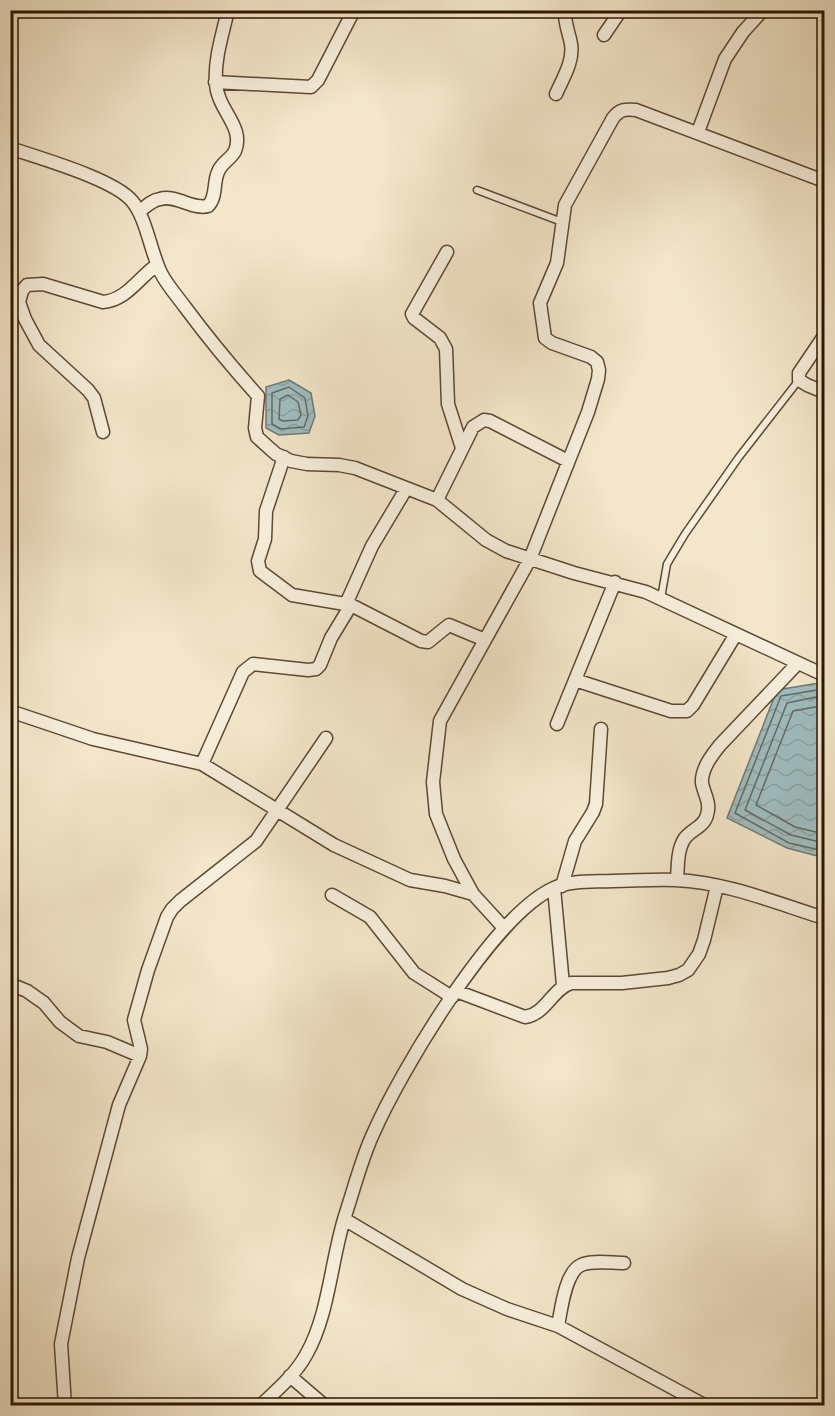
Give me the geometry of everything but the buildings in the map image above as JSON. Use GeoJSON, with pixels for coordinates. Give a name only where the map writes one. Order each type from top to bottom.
{"type":"FeatureCollection","features":[{"type":"Feature","properties":{"kind":"street"},"geometry":{"type":"LineString","coordinates":[[139,212],[159,199],[166,198],[203,208],[208,206],[212,202],[219,169],[235,152],[238,136],[235,125],[220,102],[215,82],[228,10]]}},
{"type":"Feature","properties":{"kind":"street"},"geometry":{"type":"LineString","coordinates":[[215,82],[311,87],[318,80],[354,10]]}},
{"type":"Feature","properties":{"kind":"street"},"geometry":{"type":"LineString","coordinates":[[556,94],[571,60],[572,52],[565,23],[565,10]]}},
{"type":"Feature","properties":{"kind":"street"},"geometry":{"type":"LineString","coordinates":[[604,35],[621,10]]}},
{"type":"Feature","properties":{"kind":"street"},"geometry":{"type":"LineString","coordinates":[[698,132],[725,59],[743,32],[763,10]]}},
{"type":"Feature","properties":{"kind":"street"},"geometry":{"type":"LineString","coordinates":[[504,928],[473,894],[443,834],[436,814],[433,782],[440,721],[530,559],[588,412],[599,370],[597,362],[591,357],[552,343],[545,338],[543,331],[540,303],[557,263],[565,205],[618,112],[625,109],[636,110],[698,132],[825,181]]}},
{"type":"Feature","properties":{"kind":"street"},"geometry":{"type":"LineString","coordinates":[[10,148],[122,191],[133,201],[139,212],[149,271]]}},
{"type":"Feature","properties":{"kind":"street"},"geometry":{"type":"LineString","coordinates":[[447,252],[412,314],[440,338],[446,349],[448,404],[462,448]]}},
{"type":"Feature","properties":{"kind":"street"},"geometry":{"type":"LineString","coordinates":[[149,271],[163,276],[214,345],[258,396],[255,428],[257,437],[276,454],[307,464],[356,468],[436,500],[486,540],[506,551],[574,573],[615,582],[661,598],[797,664],[825,675]]}},
{"type":"Feature","properties":{"kind":"street"},"geometry":{"type":"LineString","coordinates":[[103,432],[94,399],[81,381],[39,345],[19,302],[22,291],[27,285],[34,283],[103,302],[113,301],[120,298],[149,271]]}},
{"type":"Feature","properties":{"kind":"street"},"geometry":{"type":"LineString","coordinates":[[825,336],[799,374],[800,380],[807,385],[825,392]]}},
{"type":"Feature","properties":{"kind":"street"},"geometry":{"type":"LineString","coordinates":[[436,500],[473,427],[484,420],[568,460]]}},
{"type":"Feature","properties":{"kind":"street"},"geometry":{"type":"LineString","coordinates":[[284,457],[266,511],[265,539],[258,561],[260,571],[292,595],[349,605],[421,641],[428,642],[449,625],[485,640]]}},
{"type":"Feature","properties":{"kind":"street"},"geometry":{"type":"LineString","coordinates":[[202,765],[243,672],[253,664],[308,670],[316,669],[320,665],[331,638],[349,605],[372,546],[406,489]]}},
{"type":"Feature","properties":{"kind":"street"},"geometry":{"type":"LineString","coordinates":[[557,724],[615,582]]}},
{"type":"Feature","properties":{"kind":"street"},"geometry":{"type":"LineString","coordinates":[[575,680],[671,711],[687,711],[693,705],[736,634]]}},
{"type":"Feature","properties":{"kind":"street"},"geometry":{"type":"LineString","coordinates":[[677,880],[683,842],[687,836],[703,825],[707,817],[708,800],[702,782],[703,773],[710,759],[720,745],[797,664]]}},
{"type":"Feature","properties":{"kind":"street"},"geometry":{"type":"LineString","coordinates":[[10,711],[93,739],[202,765],[334,845],[410,880],[473,894]]}},
{"type":"Feature","properties":{"kind":"street"},"geometry":{"type":"LineString","coordinates":[[563,985],[558,887],[575,841],[596,804],[601,729]]}},
{"type":"Feature","properties":{"kind":"street"},"geometry":{"type":"LineString","coordinates":[[65,1406],[61,1344],[75,1269],[118,1105],[140,1056],[141,1049],[134,1020],[148,970],[176,905],[249,848],[278,811],[326,738]]}},
{"type":"Feature","properties":{"kind":"street"},"geometry":{"type":"LineString","coordinates":[[260,1406],[290,1376],[306,1355],[319,1322],[344,1219],[372,1135],[402,1077],[454,994],[504,928],[535,900],[558,887],[580,882],[677,880],[717,886],[757,896],[825,918]]}},
{"type":"Feature","properties":{"kind":"street"},"geometry":{"type":"LineString","coordinates":[[332,895],[370,917],[414,972],[454,994],[525,1017],[533,1016],[538,1012],[563,985],[580,982],[622,983],[668,978],[687,970],[699,954],[704,940],[717,886]]}},
{"type":"Feature","properties":{"kind":"street"},"geometry":{"type":"LineString","coordinates":[[10,984],[44,1003],[60,1022],[79,1036],[107,1042],[140,1056]]}},
{"type":"Feature","properties":{"kind":"street"},"geometry":{"type":"LineString","coordinates":[[344,1219],[462,1289],[507,1309],[558,1326],[706,1406]]}},
{"type":"Feature","properties":{"kind":"street"},"geometry":{"type":"LineString","coordinates":[[558,1326],[566,1288],[579,1265],[624,1263]]}},
{"type":"Feature","properties":{"kind":"street"},"geometry":{"type":"LineString","coordinates":[[290,1376],[325,1406]]}},
{"type":"Feature","properties":{"kind":"lane"},"geometry":{"type":"LineString","coordinates":[[477,190],[562,222]]}},
{"type":"Feature","properties":{"kind":"lane"},"geometry":{"type":"LineString","coordinates":[[661,598],[667,564],[685,534],[739,457],[800,380]]}},
{"type":"Feature","properties":{"kind":"water"},"geometry":{"type":"Polygon","coordinates":[[[289,380],[311,393],[315,416],[309,433],[279,435],[266,428],[266,387],[289,380]]]}},
{"type":"Feature","properties":{"kind":"water"},"geometry":{"type":"Polygon","coordinates":[[[819,683],[824,686],[824,856],[821,857],[787,848],[727,818],[777,690],[819,683]]]}}]}
